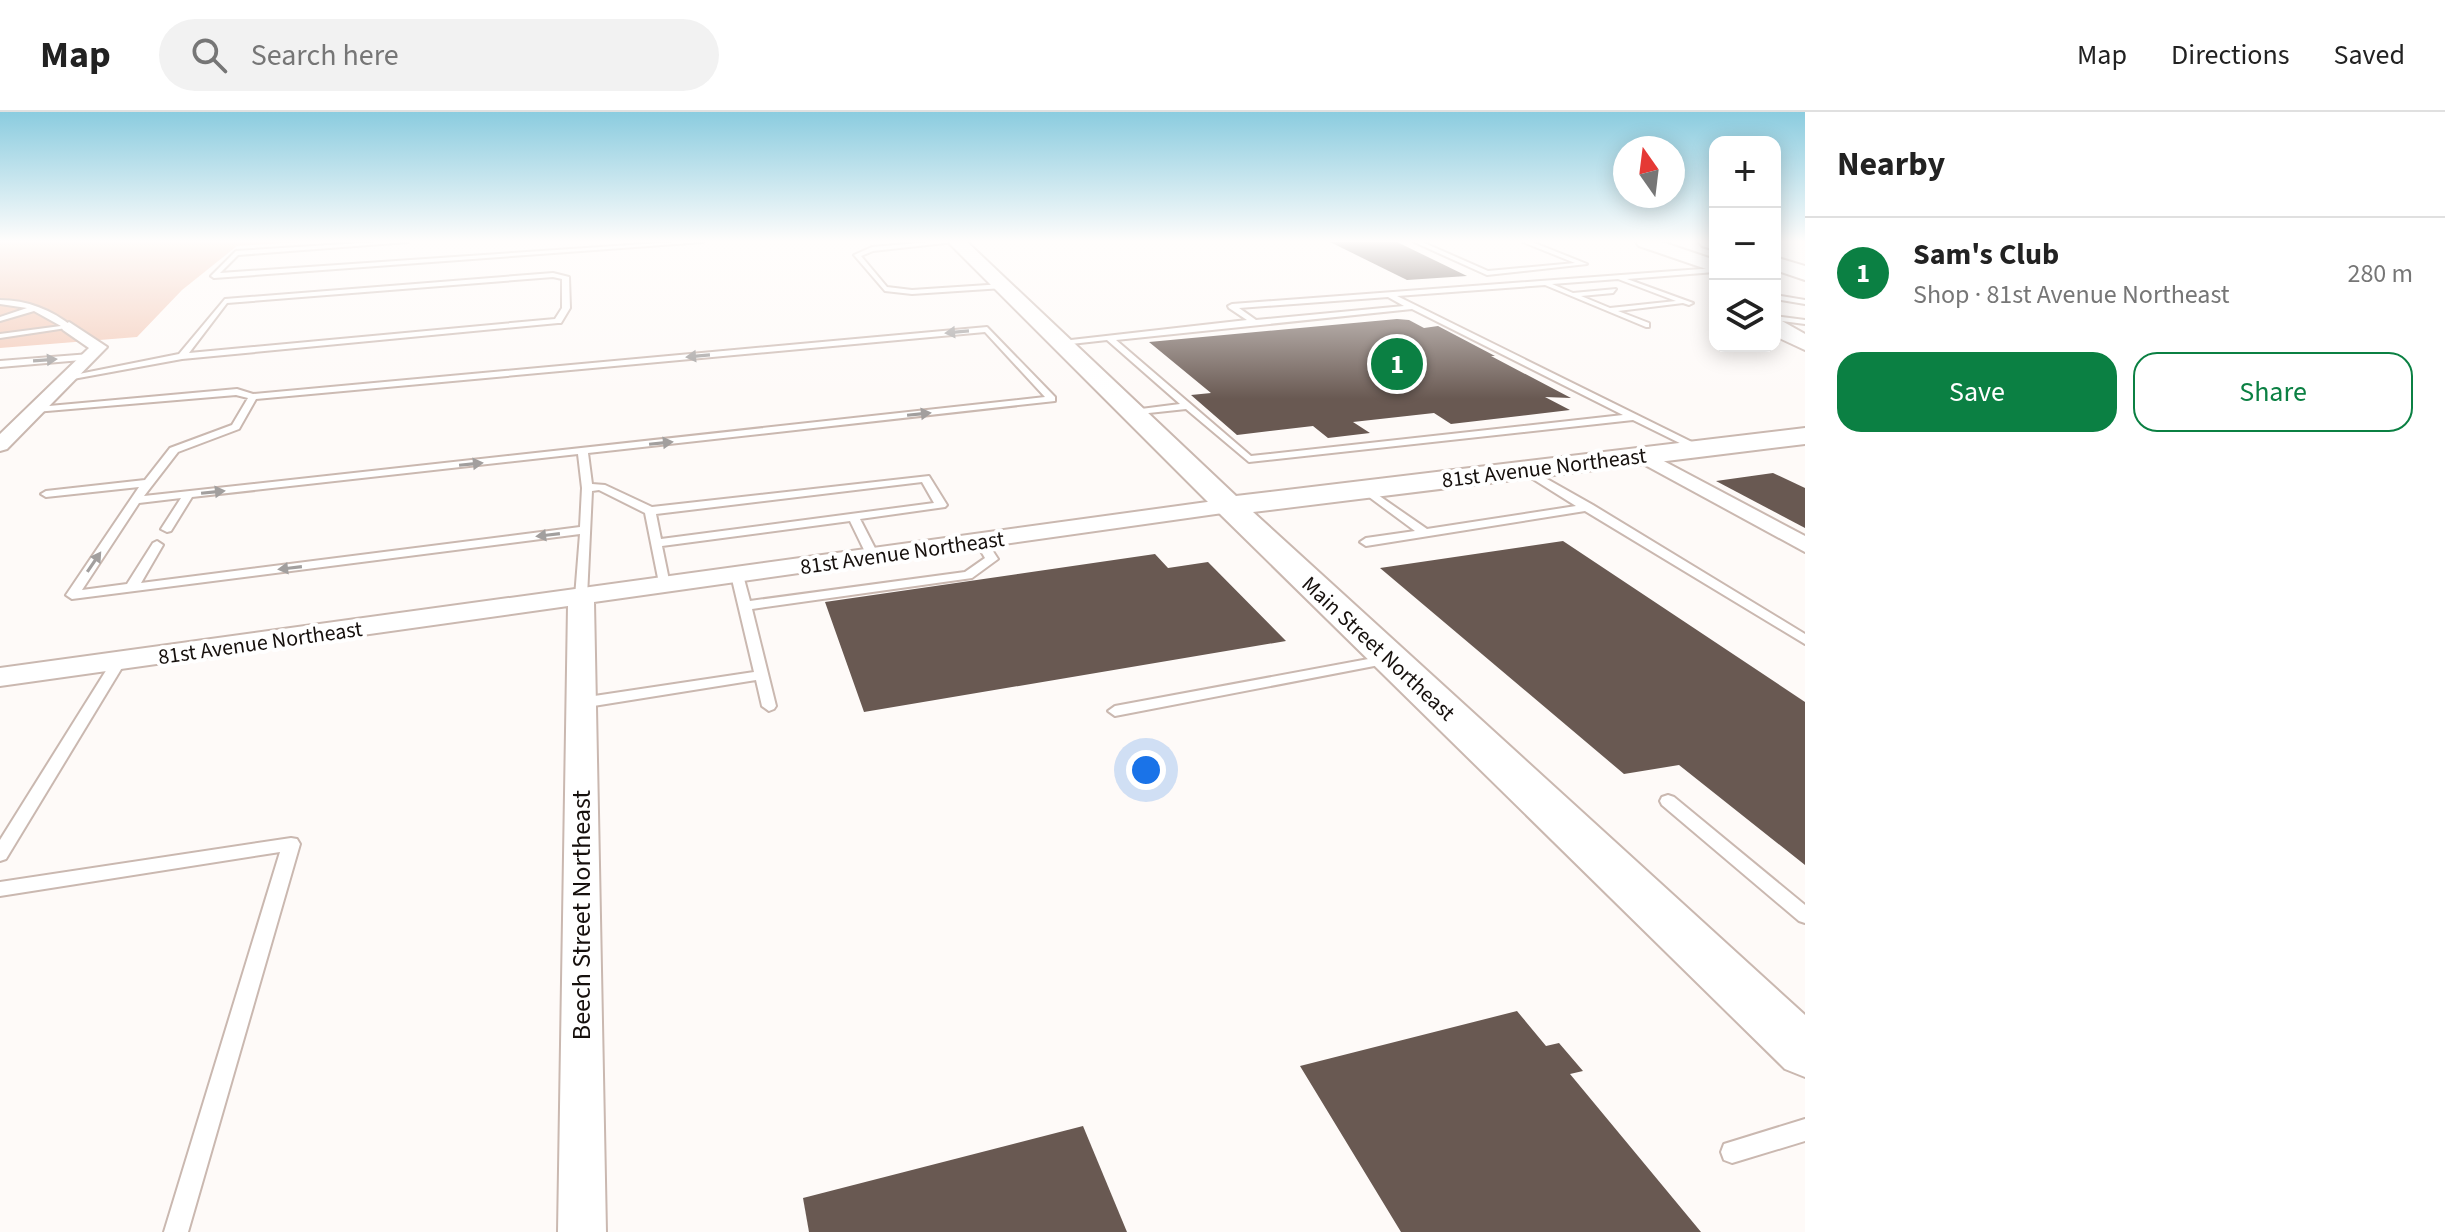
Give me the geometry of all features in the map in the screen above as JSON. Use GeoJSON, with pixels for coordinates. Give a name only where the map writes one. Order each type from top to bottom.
{"type":"FeatureCollection","features":[{"type":"Feature","properties":{"kind":"street","name":"Main Street Northeast"},"geometry":{"type":"LineString","coordinates":[[1012,294],[1229,506],[1790,1031]]}},
{"type":"Feature","properties":{"kind":"street"},"geometry":{"type":"LineString","coordinates":[[0,445],[99,347],[69,327]]}},
{"type":"Feature","properties":{"kind":"street"},"geometry":{"type":"LineString","coordinates":[[1781,331],[1805,343]]}},
{"type":"Feature","properties":{"kind":"street","name":"81st Avenue Northeast"},"geometry":{"type":"LineString","coordinates":[[0,677],[1229,506],[1805,436]]}},
{"type":"Feature","properties":{"kind":"street"},"geometry":{"type":"LineString","coordinates":[[1641,455],[1805,545]]}},
{"type":"Feature","properties":{"kind":"street","name":"Beech Street Northeast"},"geometry":{"type":"LineString","coordinates":[[581,597],[582,1232]]}},
{"type":"Feature","properties":{"kind":"lane"},"geometry":{"type":"LineString","coordinates":[[182,356],[225,301],[305,294]]}},
{"type":"Feature","properties":{"kind":"lane"},"geometry":{"type":"LineString","coordinates":[[73,376],[182,356],[558,321],[566,308],[566,294]]}},
{"type":"Feature","properties":{"kind":"lane"},"geometry":{"type":"LineString","coordinates":[[1254,322],[1232,306],[1411,294]]}},
{"type":"Feature","properties":{"kind":"lane"},"geometry":{"type":"LineString","coordinates":[[1577,294],[1646,325]]}},
{"type":"Feature","properties":{"kind":"lane"},"geometry":{"type":"LineString","coordinates":[[1608,309],[1686,303],[1661,294]]}},
{"type":"Feature","properties":{"kind":"lane"},"geometry":{"type":"LineString","coordinates":[[1390,296],[1698,449]]}},
{"type":"Feature","properties":{"kind":"lane"},"geometry":{"type":"LineString","coordinates":[[1658,298],[1668,297]]}},
{"type":"Feature","properties":{"kind":"lane"},"geometry":{"type":"LineString","coordinates":[[1781,298],[1805,302]]}},
{"type":"Feature","properties":{"kind":"lane"},"geometry":{"type":"LineString","coordinates":[[1595,304],[1636,300]]}},
{"type":"Feature","properties":{"kind":"lane"},"geometry":{"type":"LineString","coordinates":[[0,302],[14,301],[35,308],[69,327]]}},
{"type":"Feature","properties":{"kind":"lane"},"geometry":{"type":"LineString","coordinates":[[1062,343],[1413,307]]}},
{"type":"Feature","properties":{"kind":"lane"},"geometry":{"type":"LineString","coordinates":[[0,319],[35,308]]}},
{"type":"Feature","properties":{"kind":"lane"},"geometry":{"type":"LineString","coordinates":[[1781,320],[1805,322]]}},
{"type":"Feature","properties":{"kind":"lane"},"geometry":{"type":"LineString","coordinates":[[0,336],[69,327]]}},
{"type":"Feature","properties":{"kind":"lane"},"geometry":{"type":"LineString","coordinates":[[38,410],[237,392],[253,397],[987,329],[1052,399],[135,500]]}},
{"type":"Feature","properties":{"kind":"lane"},"geometry":{"type":"LineString","coordinates":[[1109,338],[1249,459],[1634,417]]}},
{"type":"Feature","properties":{"kind":"lane"},"geometry":{"type":"LineString","coordinates":[[0,361],[10,350]]}},
{"type":"Feature","properties":{"kind":"lane"},"geometry":{"type":"LineString","coordinates":[[0,361],[90,357]]}},
{"type":"Feature","properties":{"kind":"lane"},"geometry":{"type":"LineString","coordinates":[[253,397],[236,427],[174,450],[135,500],[72,595],[586,530]]}},
{"type":"Feature","properties":{"kind":"lane"},"geometry":{"type":"LineString","coordinates":[[1133,413],[1187,406]]}},
{"type":"Feature","properties":{"kind":"lane"},"geometry":{"type":"LineString","coordinates":[[0,429],[20,427]]}},
{"type":"Feature","properties":{"kind":"lane"},"geometry":{"type":"LineString","coordinates":[[581,597],[587,488],[583,452]]}},
{"type":"Feature","properties":{"kind":"lane"},"geometry":{"type":"LineString","coordinates":[[1524,469],[1805,640]]}},
{"type":"Feature","properties":{"kind":"lane"},"geometry":{"type":"LineString","coordinates":[[587,488],[601,487],[650,511],[925,478],[941,505],[656,543]]}},
{"type":"Feature","properties":{"kind":"lane"},"geometry":{"type":"LineString","coordinates":[[46,494],[148,483]]}},
{"type":"Feature","properties":{"kind":"lane"},"geometry":{"type":"LineString","coordinates":[[1365,489],[1425,533]]}},
{"type":"Feature","properties":{"kind":"lane"},"geometry":{"type":"LineString","coordinates":[[167,529],[188,495]]}},
{"type":"Feature","properties":{"kind":"lane"},"geometry":{"type":"LineString","coordinates":[[1366,542],[1589,507]]}},
{"type":"Feature","properties":{"kind":"lane"},"geometry":{"type":"LineString","coordinates":[[650,511],[664,585]]}},
{"type":"Feature","properties":{"kind":"lane"},"geometry":{"type":"LineString","coordinates":[[853,516],[873,556]]}},
{"type":"Feature","properties":{"kind":"lane"},"geometry":{"type":"LineString","coordinates":[[745,606],[968,575],[992,559],[981,541]]}},
{"type":"Feature","properties":{"kind":"lane"},"geometry":{"type":"LineString","coordinates":[[132,587],[157,545]]}},
{"type":"Feature","properties":{"kind":"lane"},"geometry":{"type":"LineString","coordinates":[[737,575],[769,706]]}},
{"type":"Feature","properties":{"kind":"lane"},"geometry":{"type":"LineString","coordinates":[[1115,711],[1391,659]]}},
{"type":"Feature","properties":{"kind":"lane"},"geometry":{"type":"LineString","coordinates":[[0,854],[119,661]]}},
{"type":"Feature","properties":{"kind":"lane"},"geometry":{"type":"LineString","coordinates":[[581,703],[761,675]]}},
{"type":"Feature","properties":{"kind":"lane"},"geometry":{"type":"LineString","coordinates":[[1668,801],[1805,916]]}},
{"type":"Feature","properties":{"kind":"lane"},"geometry":{"type":"LineString","coordinates":[[0,889],[291,844],[176,1232]]}},
{"type":"Feature","properties":{"kind":"lane"},"geometry":{"type":"LineString","coordinates":[[1732,1152],[1805,1130]]}},
{"type":"Feature","properties":{"kind":"shaded area"},"geometry":{"type":"Polygon","coordinates":[[[0,294],[178,294],[137,337],[0,348],[0,294]]]}},
{"type":"Feature","properties":{"kind":"building"},"geometry":{"type":"Polygon","coordinates":[[[1409,320],[1424,328],[1438,326],[1571,398],[1545,397],[1570,410],[1451,424],[1434,413],[1353,422],[1370,433],[1328,438],[1313,426],[1237,435],[1191,395],[1211,393],[1149,342],[1409,320]]]}},
{"type":"Feature","properties":{"kind":"building"},"geometry":{"type":"Polygon","coordinates":[[[1773,473],[1805,488],[1805,528],[1716,481],[1773,473]]]}},
{"type":"Feature","properties":{"kind":"building"},"geometry":{"type":"Polygon","coordinates":[[[1563,541],[1805,702],[1805,865],[1679,765],[1624,774],[1380,568],[1563,541]]]}},
{"type":"Feature","properties":{"kind":"building"},"geometry":{"type":"Polygon","coordinates":[[[1155,554],[1168,568],[1208,562],[1286,641],[864,712],[825,602],[1155,554]]]}},
{"type":"Feature","properties":{"kind":"building"},"geometry":{"type":"Polygon","coordinates":[[[1517,1011],[1546,1046],[1559,1043],[1583,1071],[1570,1074],[1701,1232],[1401,1232],[1300,1066],[1517,1011]]]}},
{"type":"Feature","properties":{"kind":"building"},"geometry":{"type":"Polygon","coordinates":[[[1083,1126],[1127,1232],[809,1232],[803,1198],[1083,1126]]]}},
{"type":"Feature","properties":{"kind":"place","name":"Sam's Club"},"geometry":{"type":"Point","coordinates":[1397,364]}}]}
